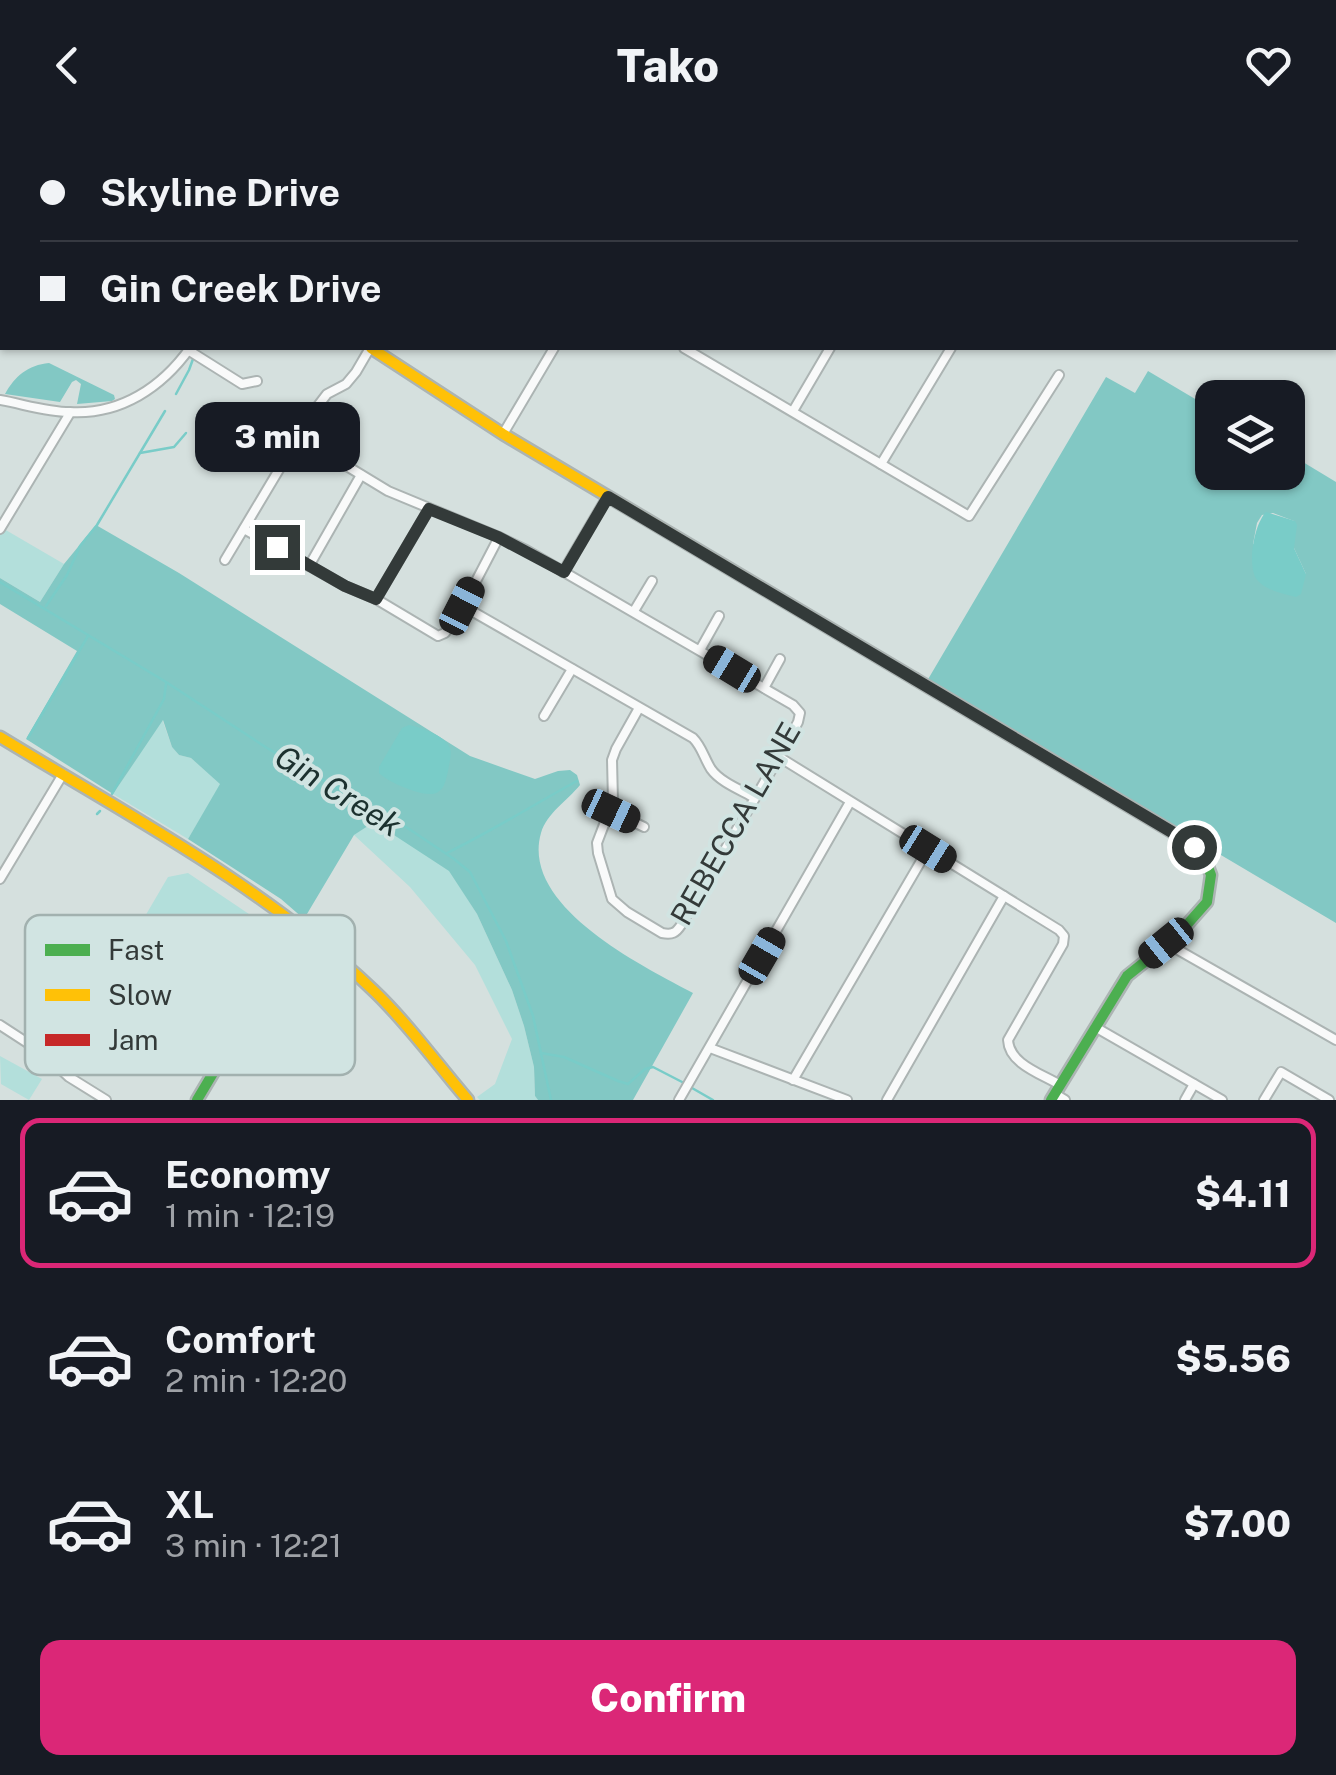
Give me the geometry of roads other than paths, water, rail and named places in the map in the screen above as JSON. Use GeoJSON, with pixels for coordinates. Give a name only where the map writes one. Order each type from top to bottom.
{"type":"FeatureCollection","features":[{"type":"Feature","properties":{"kind":"street"},"geometry":{"type":"LineString","coordinates":[[0,400],[70,412],[104,410],[128,403],[155,386],[188,350]]}},
{"type":"Feature","properties":{"kind":"street"},"geometry":{"type":"LineString","coordinates":[[191,350],[242,384],[257,381]]}},
{"type":"Feature","properties":{"kind":"street"},"geometry":{"type":"LineString","coordinates":[[226,560],[321,401],[346,384],[369,350]]}},
{"type":"Feature","properties":{"kind":"street"},"geometry":{"type":"LineString","coordinates":[[373,350],[503,434],[1182,838],[1208,867],[1210,896],[1195,917],[1127,976],[1058,1095],[1017,1060],[1007,1046],[1064,936],[780,757]]}},
{"type":"Feature","properties":{"kind":"street"},"geometry":{"type":"LineString","coordinates":[[503,434],[553,350]]}},
{"type":"Feature","properties":{"kind":"street"},"geometry":{"type":"LineString","coordinates":[[687,350],[969,516],[1060,375]]}},
{"type":"Feature","properties":{"kind":"street"},"geometry":{"type":"LineString","coordinates":[[704,360],[711,350]]}},
{"type":"Feature","properties":{"kind":"street"},"geometry":{"type":"LineString","coordinates":[[793,411],[829,350]]}},
{"type":"Feature","properties":{"kind":"street"},"geometry":{"type":"LineString","coordinates":[[881,464],[949,350]]}},
{"type":"Feature","properties":{"kind":"street"},"geometry":{"type":"LineString","coordinates":[[0,529],[70,412]]}},
{"type":"Feature","properties":{"kind":"street","name":"REBECCA LANE"},"geometry":{"type":"LineString","coordinates":[[300,437],[388,491],[498,537],[564,572],[793,704],[800,713],[780,757],[678,930],[668,934],[627,912],[612,898],[601,868],[598,843],[613,801],[612,760],[639,708]]}},
{"type":"Feature","properties":{"kind":"street"},"geometry":{"type":"LineString","coordinates":[[309,566],[361,475]]}},
{"type":"Feature","properties":{"kind":"street"},"geometry":{"type":"LineString","coordinates":[[564,572],[608,497]]}},
{"type":"Feature","properties":{"kind":"street"},"geometry":{"type":"LineString","coordinates":[[376,599],[429,509]]}},
{"type":"Feature","properties":{"kind":"street"},"geometry":{"type":"LineString","coordinates":[[244,528],[438,636],[446,633],[498,537]]}},
{"type":"Feature","properties":{"kind":"street"},"geometry":{"type":"LineString","coordinates":[[634,612],[652,580]]}},
{"type":"Feature","properties":{"kind":"street"},"geometry":{"type":"LineString","coordinates":[[462,606],[693,738],[702,747],[715,775],[755,798]]}},
{"type":"Feature","properties":{"kind":"street"},"geometry":{"type":"LineString","coordinates":[[700,650],[719,616]]}},
{"type":"Feature","properties":{"kind":"street"},"geometry":{"type":"LineString","coordinates":[[764,688],[780,660]]}},
{"type":"Feature","properties":{"kind":"street"},"geometry":{"type":"LineString","coordinates":[[544,716],[572,669]]}},
{"type":"Feature","properties":{"kind":"street"},"geometry":{"type":"LineString","coordinates":[[0,737],[247,888],[284,915]]}},
{"type":"Feature","properties":{"kind":"street"},"geometry":{"type":"LineString","coordinates":[[0,879],[63,774]]}},
{"type":"Feature","properties":{"kind":"street"},"geometry":{"type":"LineString","coordinates":[[680,1100],[850,802]]}},
{"type":"Feature","properties":{"kind":"street"},"geometry":{"type":"LineString","coordinates":[[611,811],[644,827]]}},
{"type":"Feature","properties":{"kind":"street"},"geometry":{"type":"LineString","coordinates":[[793,1080],[928,849]]}},
{"type":"Feature","properties":{"kind":"street"},"geometry":{"type":"LineString","coordinates":[[887,1100],[1004,896]]}},
{"type":"Feature","properties":{"kind":"street"},"geometry":{"type":"LineString","coordinates":[[1166,943],[1336,1040]]}},
{"type":"Feature","properties":{"kind":"street"},"geometry":{"type":"LineString","coordinates":[[355,975],[386,1004],[468,1100]]}},
{"type":"Feature","properties":{"kind":"street"},"geometry":{"type":"LineString","coordinates":[[0,1026],[25,1041]]}},
{"type":"Feature","properties":{"kind":"street"},"geometry":{"type":"LineString","coordinates":[[1095,1026],[1222,1100]]}},
{"type":"Feature","properties":{"kind":"street"},"geometry":{"type":"LineString","coordinates":[[710,1048],[846,1100]]}},
{"type":"Feature","properties":{"kind":"street"},"geometry":{"type":"LineString","coordinates":[[1264,1100],[1281,1072],[1329,1100]]}},
{"type":"Feature","properties":{"kind":"street"},"geometry":{"type":"LineString","coordinates":[[66,1075],[106,1100]]}},
{"type":"Feature","properties":{"kind":"street"},"geometry":{"type":"LineString","coordinates":[[197,1100],[212,1075]]}},
{"type":"Feature","properties":{"kind":"street"},"geometry":{"type":"LineString","coordinates":[[1185,1100],[1194,1084]]}},
{"type":"Feature","properties":{"kind":"waterway"},"geometry":{"type":"LineString","coordinates":[[176,394],[193,359]]}},
{"type":"Feature","properties":{"kind":"waterway"},"geometry":{"type":"LineString","coordinates":[[46,606],[165,411]]}},
{"type":"Feature","properties":{"kind":"waterway"},"geometry":{"type":"LineString","coordinates":[[140,453],[174,447],[186,433]]}},
{"type":"Feature","properties":{"kind":"waterway","name":"Gin Creek"},"geometry":{"type":"LineString","coordinates":[[0,582],[267,748],[406,827],[470,872],[506,941],[533,1016],[551,1100]]}},
{"type":"Feature","properties":{"kind":"waterway"},"geometry":{"type":"LineString","coordinates":[[28,738],[88,636]]}},
{"type":"Feature","properties":{"kind":"waterway"},"geometry":{"type":"LineString","coordinates":[[112,794],[164,699],[166,684]]}},
{"type":"Feature","properties":{"kind":"waterway"},"geometry":{"type":"LineString","coordinates":[[447,853],[577,781]]}},
{"type":"Feature","properties":{"kind":"waterway"},"geometry":{"type":"LineString","coordinates":[[97,814],[100,811]]}},
{"type":"Feature","properties":{"kind":"waterway"},"geometry":{"type":"LineString","coordinates":[[541,1053],[564,1057],[628,1084],[653,1067],[684,1083]]}},
{"type":"Feature","properties":{"kind":"waterway"},"geometry":{"type":"LineString","coordinates":[[692,1088],[713,1100]]}}]}
